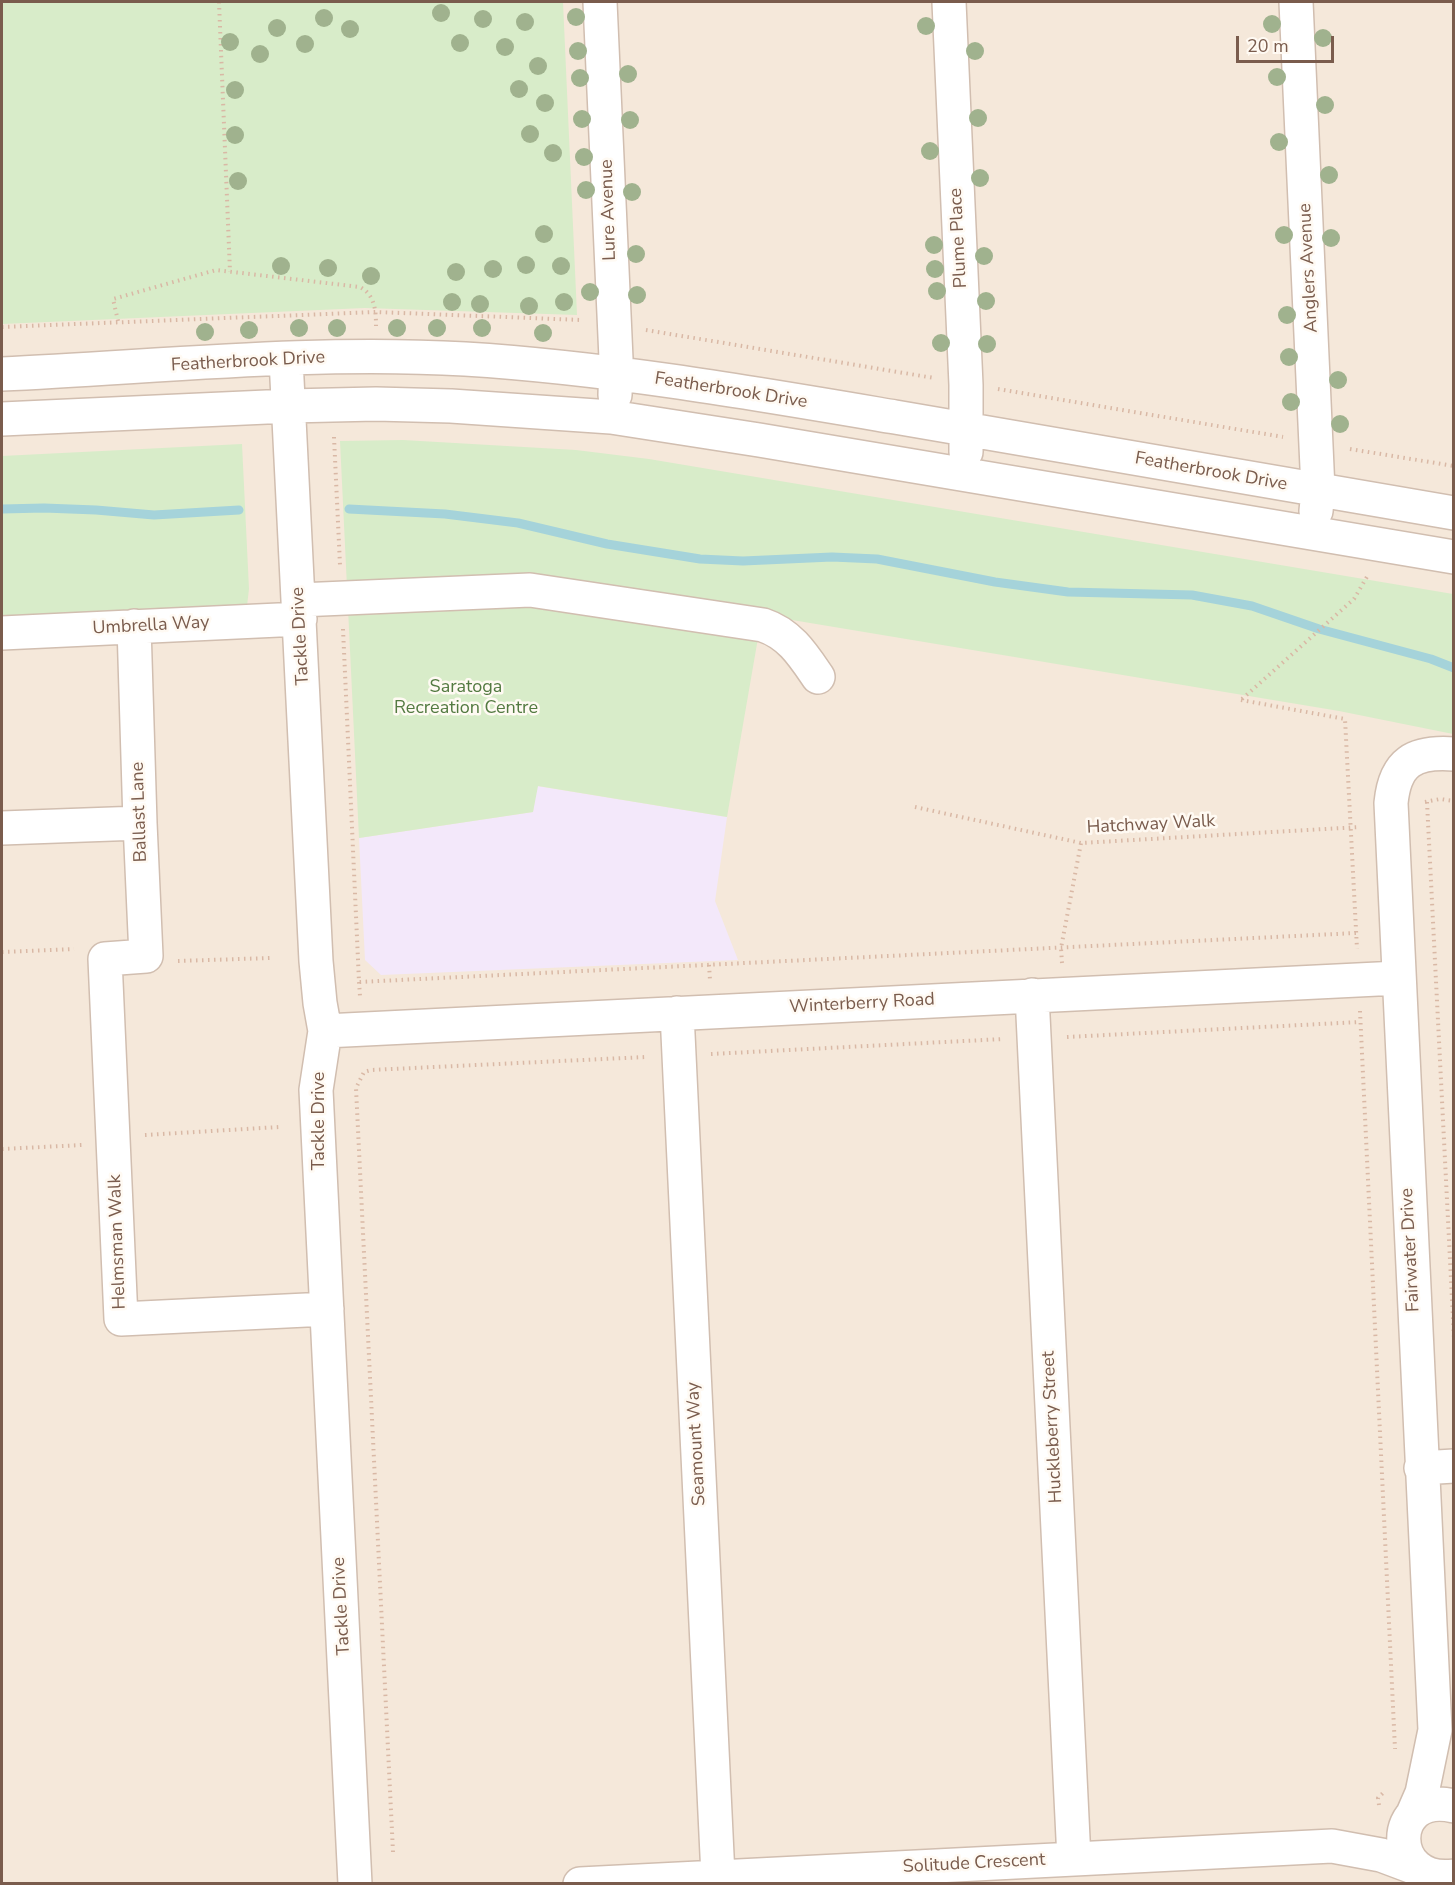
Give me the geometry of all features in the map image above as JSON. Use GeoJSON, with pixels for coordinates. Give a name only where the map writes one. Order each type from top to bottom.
{"type":"FeatureCollection","features":[{"type":"Feature","properties":{"kind":"street","name":"Lure Avenue"},"geometry":{"type":"LineString","coordinates":[[600,2],[616,374],[611,417]]}},
{"type":"Feature","properties":{"kind":"street","name":"Plume Place"},"geometry":{"type":"LineString","coordinates":[[949,2],[967,429],[966,475]]}},
{"type":"Feature","properties":{"kind":"street","name":"Anglers Avenue"},"geometry":{"type":"LineString","coordinates":[[1296,2],[1318,490],[1314,534]]}},
{"type":"Feature","properties":{"kind":"street","name":"Featherbrook Drive"},"geometry":{"type":"LineString","coordinates":[[2,374],[286,359],[377,357],[543,365],[616,374],[967,429],[1454,513]]}},
{"type":"Feature","properties":{"kind":"street","name":"Tackle Drive"},"geometry":{"type":"LineString","coordinates":[[286,359],[316,969],[325,1030],[316,1090],[355,1884]]}},
{"type":"Feature","properties":{"kind":"street"},"geometry":{"type":"LineString","coordinates":[[2,419],[376,404],[611,417],[1454,557]]}},
{"type":"Feature","properties":{"kind":"street","name":"Umbrella Way"},"geometry":{"type":"LineString","coordinates":[[2,633],[134,626],[299,610],[341,599],[530,590],[764,625],[773,628],[790,640],[818,677]]}},
{"type":"Feature","properties":{"kind":"street","name":"Ballast Lane"},"geometry":{"type":"LineString","coordinates":[[134,626],[146,957]]}},
{"type":"Feature","properties":{"kind":"street","name":"Fairwater Drive"},"geometry":{"type":"LineString","coordinates":[[1428,1875],[1406,1857],[1403,1845],[1404,1833],[1400,1823],[1422,1792],[1435,1730],[1391,825],[1392,787],[1407,761],[1427,754],[1454,754]]}},
{"type":"Feature","properties":{"kind":"street"},"geometry":{"type":"LineString","coordinates":[[2,828],[140,823]]}},
{"type":"Feature","properties":{"kind":"street"},"geometry":{"type":"LineString","coordinates":[[105,959],[146,957]]}},
{"type":"Feature","properties":{"kind":"street","name":"Helmsman Walk"},"geometry":{"type":"LineString","coordinates":[[105,959],[121,1319],[327,1309]]}},
{"type":"Feature","properties":{"kind":"street","name":"Winterberry Road"},"geometry":{"type":"LineString","coordinates":[[325,1030],[1398,978]]}},
{"type":"Feature","properties":{"kind":"street","name":"Huckleberry Street"},"geometry":{"type":"LineString","coordinates":[[1032,995],[1074,1859]]}},
{"type":"Feature","properties":{"kind":"street","name":"Seamount Way"},"geometry":{"type":"LineString","coordinates":[[677,1013],[718,1876]]}},
{"type":"Feature","properties":{"kind":"street"},"geometry":{"type":"LineString","coordinates":[[1421,1468],[1454,1466]]}},
{"type":"Feature","properties":{"kind":"street","name":"Fairwater Drive"},"geometry":{"type":"LineString","coordinates":[[1435,1730],[1454,1794]]}},
{"type":"Feature","properties":{"kind":"street","name":"Solitude Crescent"},"geometry":{"type":"LineString","coordinates":[[1332,1846],[1400,1823],[1431,1805],[1442,1803],[1454,1806]]}},
{"type":"Feature","properties":{"kind":"street","name":"Solitude Crescent"},"geometry":{"type":"LineString","coordinates":[[580,1884],[1332,1846],[1381,1855],[1428,1875]]}},
{"type":"Feature","properties":{"kind":"path"},"geometry":{"type":"LineString","coordinates":[[219,2],[230,272]]}},
{"type":"Feature","properties":{"kind":"path"},"geometry":{"type":"LineString","coordinates":[[118,321],[113,299],[216,270],[360,287],[371,296],[376,312],[377,357]]}},
{"type":"Feature","properties":{"kind":"path"},"geometry":{"type":"LineString","coordinates":[[344,434],[334,434],[359,982],[1356,933]]}},
{"type":"Feature","properties":{"kind":"path"},"geometry":{"type":"LineString","coordinates":[[1378,576],[1368,574],[1354,599],[1241,700],[1345,719],[1396,1756]]}},
{"type":"Feature","properties":{"kind":"path"},"geometry":{"type":"LineString","coordinates":[[1427,802],[1454,1339]]}},
{"type":"Feature","properties":{"kind":"path","name":"Hatchway Walk"},"geometry":{"type":"LineString","coordinates":[[915,807],[1081,843],[1391,825]]}},
{"type":"Feature","properties":{"kind":"path"},"geometry":{"type":"LineString","coordinates":[[1064,994],[1061,948],[1081,843]]}},
{"type":"Feature","properties":{"kind":"path"},"geometry":{"type":"LineString","coordinates":[[2,952],[87,948],[105,959]]}},
{"type":"Feature","properties":{"kind":"path"},"geometry":{"type":"LineString","coordinates":[[146,957],[168,961],[270,958]]}},
{"type":"Feature","properties":{"kind":"path"},"geometry":{"type":"LineString","coordinates":[[393,1852],[356,1088],[364,1072],[1360,1022]]}},
{"type":"Feature","properties":{"kind":"path"},"geometry":{"type":"LineString","coordinates":[[1391,1786],[1378,1798],[1400,1823]]}},
{"type":"Feature","properties":{"kind":"shaded area"},"geometry":{"type":"Polygon","coordinates":[[[2,2],[1453,2],[1453,1883],[2,1884],[2,2]]]}},
{"type":"Feature","properties":{"kind":"shaded area"},"geometry":{"type":"Polygon","coordinates":[[[537,786],[727,817],[715,901],[738,960],[381,975],[365,960],[359,838],[533,812],[537,786]]]}},
{"type":"Feature","properties":{"kind":"green space"},"geometry":{"type":"Polygon","coordinates":[[[2,2],[563,2],[577,315],[365,308],[2,324],[2,2]]]}},
{"type":"Feature","properties":{"kind":"green space","name":"Saratoga Recreation Centre"},"geometry":{"type":"Polygon","coordinates":[[[403,440],[576,450],[649,459],[1453,594],[1453,734],[1339,711],[762,615],[727,817],[538,786],[533,812],[359,838],[340,441],[403,440]]]}},
{"type":"Feature","properties":{"kind":"green space"},"geometry":{"type":"Polygon","coordinates":[[[242,444],[249,589],[247,606],[2,618],[2,456],[242,444]]]}},
{"type":"Feature","properties":{"kind":"waterway"},"geometry":{"type":"LineString","coordinates":[[2,509],[96,510],[154,515],[239,510]]}},
{"type":"Feature","properties":{"kind":"waterway"},"geometry":{"type":"LineString","coordinates":[[349,509],[445,514],[518,523],[607,544],[700,559],[743,561],[832,557],[877,559],[995,582],[1068,592],[1192,595],[1252,606],[1319,629],[1431,659],[1454,668]]}}]}
